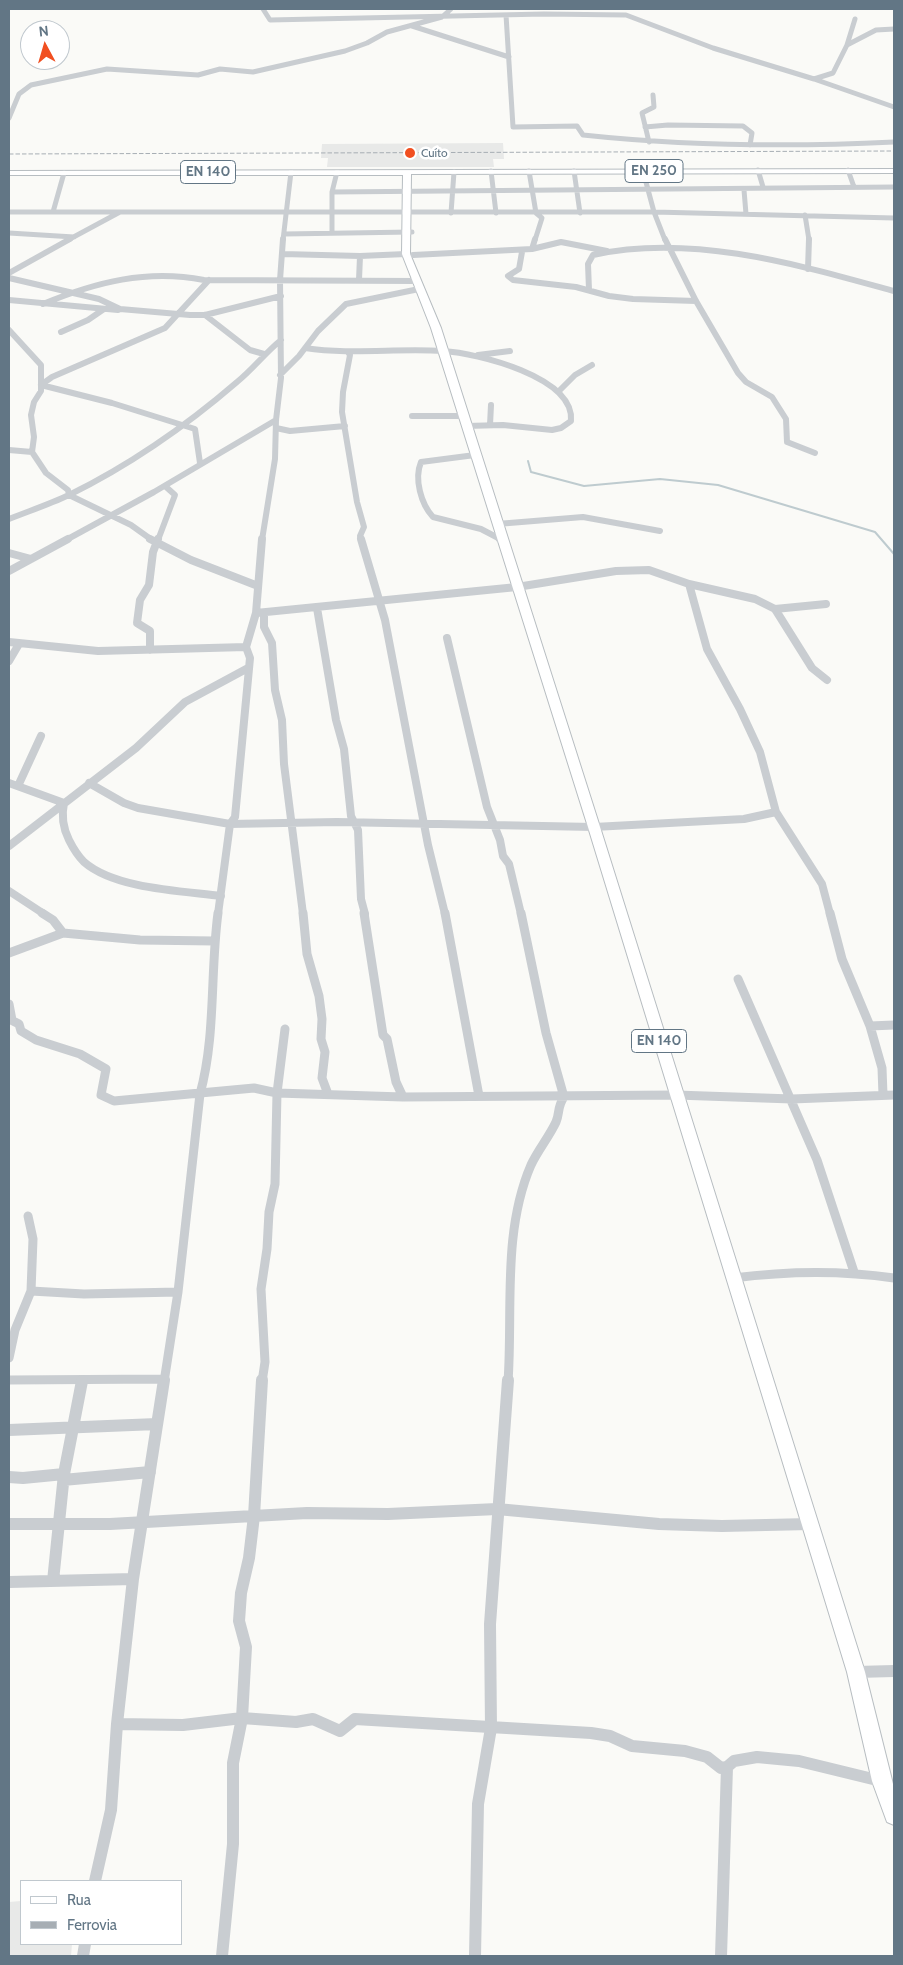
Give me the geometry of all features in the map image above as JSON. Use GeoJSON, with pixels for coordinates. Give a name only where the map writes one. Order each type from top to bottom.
{"type":"FeatureCollection","features":[{"type":"Feature","properties":{"kind":"main road","name":"EN 250"},"geometry":{"type":"LineString","coordinates":[[411,172],[894,171]]}},
{"type":"Feature","properties":{"kind":"main road","name":"EN 140"},"geometry":{"type":"LineString","coordinates":[[9,173],[411,172],[409,254],[416,280],[444,352],[594,827],[856,1672],[882,1781],[894,1815]]}},
{"type":"Feature","properties":{"kind":"street"},"geometry":{"type":"LineString","coordinates":[[263,9],[270,20],[592,13],[630,16],[713,48],[814,79],[894,107]]}},
{"type":"Feature","properties":{"kind":"street"},"geometry":{"type":"LineString","coordinates":[[391,9],[394,17],[411,25],[508,57]]}},
{"type":"Feature","properties":{"kind":"street"},"geometry":{"type":"LineString","coordinates":[[9,118],[24,87],[76,74],[120,69],[198,75],[220,70],[253,72],[345,51],[367,44],[387,32],[442,17],[451,9]]}},
{"type":"Feature","properties":{"kind":"street"},"geometry":{"type":"LineString","coordinates":[[592,13],[597,9]]}},
{"type":"Feature","properties":{"kind":"street"},"geometry":{"type":"LineString","coordinates":[[506,15],[513,127],[577,126],[583,135],[648,142],[750,145],[894,142]]}},
{"type":"Feature","properties":{"kind":"street"},"geometry":{"type":"LineString","coordinates":[[387,32],[394,17]]}},
{"type":"Feature","properties":{"kind":"street"},"geometry":{"type":"LineString","coordinates":[[814,79],[833,72],[847,45],[850,27],[855,19]]}},
{"type":"Feature","properties":{"kind":"street"},"geometry":{"type":"LineString","coordinates":[[847,45],[876,30],[894,29]]}},
{"type":"Feature","properties":{"kind":"street"},"geometry":{"type":"LineString","coordinates":[[648,142],[642,113],[654,107],[653,95]]}},
{"type":"Feature","properties":{"kind":"street"},"geometry":{"type":"LineString","coordinates":[[645,127],[668,125],[743,126],[752,133],[750,145]]}},
{"type":"Feature","properties":{"kind":"street"},"geometry":{"type":"LineString","coordinates":[[758,170],[763,187]]}},
{"type":"Feature","properties":{"kind":"street"},"geometry":{"type":"LineString","coordinates":[[848,170],[854,187]]}},
{"type":"Feature","properties":{"kind":"street"},"geometry":{"type":"LineString","coordinates":[[492,171],[496,213]]}},
{"type":"Feature","properties":{"kind":"street"},"geometry":{"type":"LineString","coordinates":[[529,171],[536,212],[542,218],[532,250]]}},
{"type":"Feature","properties":{"kind":"street"},"geometry":{"type":"LineString","coordinates":[[574,171],[580,213]]}},
{"type":"Feature","properties":{"kind":"street"},"geometry":{"type":"LineString","coordinates":[[643,171],[654,212],[668,247],[687,280],[696,301],[741,378],[772,397],[786,419],[787,442],[815,453]]}},
{"type":"Feature","properties":{"kind":"street"},"geometry":{"type":"LineString","coordinates":[[290,172],[284,214],[280,280],[281,340],[275,459],[263,533],[258,586],[260,613],[272,643],[275,690],[282,720],[284,764],[293,825],[307,954],[319,996],[321,1011],[321,1039],[325,1052],[322,1078],[328,1094]]}},
{"type":"Feature","properties":{"kind":"street"},"geometry":{"type":"LineString","coordinates":[[332,233],[332,192],[337,172]]}},
{"type":"Feature","properties":{"kind":"street"},"geometry":{"type":"LineString","coordinates":[[451,213],[454,172]]}},
{"type":"Feature","properties":{"kind":"street"},"geometry":{"type":"LineString","coordinates":[[53,212],[64,173]]}},
{"type":"Feature","properties":{"kind":"street"},"geometry":{"type":"LineString","coordinates":[[332,192],[649,191],[744,190],[763,187],[894,187]]}},
{"type":"Feature","properties":{"kind":"street"},"geometry":{"type":"LineString","coordinates":[[744,190],[746,214]]}},
{"type":"Feature","properties":{"kind":"street"},"geometry":{"type":"LineString","coordinates":[[9,212],[284,214],[654,212],[894,218]]}},
{"type":"Feature","properties":{"kind":"street"},"geometry":{"type":"LineString","coordinates":[[9,273],[121,212]]}},
{"type":"Feature","properties":{"kind":"street"},"geometry":{"type":"LineString","coordinates":[[805,215],[810,249],[808,269]]}},
{"type":"Feature","properties":{"kind":"street"},"geometry":{"type":"LineString","coordinates":[[284,234],[409,232]]}},
{"type":"Feature","properties":{"kind":"street"},"geometry":{"type":"LineString","coordinates":[[9,233],[74,237]]}},
{"type":"Feature","properties":{"kind":"street"},"geometry":{"type":"LineString","coordinates":[[283,254],[360,256],[522,252],[561,242],[607,251]]}},
{"type":"Feature","properties":{"kind":"street"},"geometry":{"type":"LineString","coordinates":[[589,290],[589,260],[594,255],[607,251],[668,247],[715,250],[852,278],[894,291]]}},
{"type":"Feature","properties":{"kind":"street"},"geometry":{"type":"LineString","coordinates":[[522,252],[519,269],[510,274],[510,279],[589,290],[609,296],[643,300],[696,301]]}},
{"type":"Feature","properties":{"kind":"street"},"geometry":{"type":"LineString","coordinates":[[359,280],[360,256]]}},
{"type":"Feature","properties":{"kind":"street"},"geometry":{"type":"LineString","coordinates":[[43,304],[71,292],[146,274],[181,275],[209,280],[416,280]]}},
{"type":"Feature","properties":{"kind":"street"},"geometry":{"type":"LineString","coordinates":[[9,278],[99,299],[120,309]]}},
{"type":"Feature","properties":{"kind":"street"},"geometry":{"type":"LineString","coordinates":[[41,385],[52,377],[165,328],[209,280]]}},
{"type":"Feature","properties":{"kind":"street"},"geometry":{"type":"LineString","coordinates":[[280,375],[318,331],[346,304],[403,291],[416,280]]}},
{"type":"Feature","properties":{"kind":"street"},"geometry":{"type":"LineString","coordinates":[[9,300],[104,309],[205,315],[281,296]]}},
{"type":"Feature","properties":{"kind":"street"},"geometry":{"type":"LineString","coordinates":[[61,332],[88,320],[104,309]]}},
{"type":"Feature","properties":{"kind":"street"},"geometry":{"type":"LineString","coordinates":[[205,315],[250,350],[264,354]]}},
{"type":"Feature","properties":{"kind":"street"},"geometry":{"type":"LineString","coordinates":[[9,330],[39,361],[41,385],[31,415],[34,438],[32,452],[46,473],[68,490],[69,495],[131,525],[156,543],[208,568],[233,574],[258,586]]}},
{"type":"Feature","properties":{"kind":"street"},"geometry":{"type":"LineString","coordinates":[[9,519],[69,495],[141,454],[184,425],[239,381],[264,354],[281,340]]}},
{"type":"Feature","properties":{"kind":"street"},"geometry":{"type":"LineString","coordinates":[[305,348],[351,353],[444,352],[472,355],[525,372],[545,381],[568,401],[572,412],[571,421],[561,428],[544,429],[412,416]]}},
{"type":"Feature","properties":{"kind":"street"},"geometry":{"type":"LineString","coordinates":[[472,355],[510,351]]}},
{"type":"Feature","properties":{"kind":"street"},"geometry":{"type":"LineString","coordinates":[[351,353],[342,402],[351,471],[357,491],[359,514],[364,527],[360,536],[379,600],[402,701],[424,824],[448,930],[479,1096]]}},
{"type":"Feature","properties":{"kind":"street"},"geometry":{"type":"LineString","coordinates":[[558,392],[575,374],[592,365]]}},
{"type":"Feature","properties":{"kind":"street"},"geometry":{"type":"LineString","coordinates":[[41,385],[195,429],[200,463]]}},
{"type":"Feature","properties":{"kind":"street"},"geometry":{"type":"LineString","coordinates":[[490,425],[491,405]]}},
{"type":"Feature","properties":{"kind":"street"},"geometry":{"type":"LineString","coordinates":[[276,424],[290,431],[345,426]]}},
{"type":"Feature","properties":{"kind":"street"},"geometry":{"type":"LineString","coordinates":[[9,572],[164,486],[200,463],[276,424]]}},
{"type":"Feature","properties":{"kind":"street"},"geometry":{"type":"LineString","coordinates":[[9,450],[32,452]]}},
{"type":"Feature","properties":{"kind":"street"},"geometry":{"type":"LineString","coordinates":[[475,455],[421,462],[418,471],[423,501],[428,513],[433,517],[481,529],[502,540]]}},
{"type":"Feature","properties":{"kind":"street"},"geometry":{"type":"LineString","coordinates":[[150,650],[150,631],[137,623],[140,600],[149,585],[153,552],[176,493],[164,486]]}},
{"type":"Feature","properties":{"kind":"street"},"geometry":{"type":"LineString","coordinates":[[497,524],[583,517],[660,531]]}},
{"type":"Feature","properties":{"kind":"street"},"geometry":{"type":"LineString","coordinates":[[9,553],[31,560]]}},
{"type":"Feature","properties":{"kind":"street"},"geometry":{"type":"LineString","coordinates":[[260,613],[517,587],[572,577],[636,570],[665,574],[688,584],[733,593],[775,609],[826,604]]}},
{"type":"Feature","properties":{"kind":"street"},"geometry":{"type":"LineString","coordinates":[[688,584],[707,649],[740,709],[760,752],[776,812],[822,884],[842,959],[870,1026],[882,1068],[883,1095]]}},
{"type":"Feature","properties":{"kind":"street"},"geometry":{"type":"LineString","coordinates":[[317,608],[336,720],[344,749],[354,824],[358,830],[361,899],[369,933],[383,1035],[387,1039],[396,1082],[404,1097]]}},
{"type":"Feature","properties":{"kind":"street"},"geometry":{"type":"LineString","coordinates":[[775,609],[812,668],[827,680]]}},
{"type":"Feature","properties":{"kind":"street"},"geometry":{"type":"LineString","coordinates":[[95,1880],[111,1810],[117,1724],[133,1580],[178,1292],[200,1094],[208,1065],[214,941],[230,824],[235,817],[250,658],[246,647],[260,613]]}},
{"type":"Feature","properties":{"kind":"street"},"geometry":{"type":"LineString","coordinates":[[447,638],[487,807],[503,856],[509,864],[518,898],[546,1034],[564,1097],[558,1106],[557,1120],[531,1166],[518,1211],[510,1256],[511,1334],[490,1624],[491,1728],[478,1804],[474,1956]]}},
{"type":"Feature","properties":{"kind":"street"},"geometry":{"type":"LineString","coordinates":[[9,642],[74,650],[246,647]]}},
{"type":"Feature","properties":{"kind":"street"},"geometry":{"type":"LineString","coordinates":[[9,661],[19,644]]}},
{"type":"Feature","properties":{"kind":"street"},"geometry":{"type":"LineString","coordinates":[[9,846],[136,748],[185,702],[248,668]]}},
{"type":"Feature","properties":{"kind":"street"},"geometry":{"type":"LineString","coordinates":[[18,786],[41,736]]}},
{"type":"Feature","properties":{"kind":"street"},"geometry":{"type":"LineString","coordinates":[[9,783],[64,803]]}},
{"type":"Feature","properties":{"kind":"street"},"geometry":{"type":"LineString","coordinates":[[89,784],[110,793],[124,803],[138,808],[230,824],[424,824],[594,827],[744,819],[776,812]]}},
{"type":"Feature","properties":{"kind":"street"},"geometry":{"type":"LineString","coordinates":[[64,803],[60,816],[65,833],[80,858],[89,866],[126,880],[221,896]]}},
{"type":"Feature","properties":{"kind":"street"},"geometry":{"type":"LineString","coordinates":[[9,890],[53,920],[63,932]]}},
{"type":"Feature","properties":{"kind":"street"},"geometry":{"type":"LineString","coordinates":[[9,953],[63,932],[140,940],[214,941]]}},
{"type":"Feature","properties":{"kind":"street"},"geometry":{"type":"LineString","coordinates":[[738,979],[792,1099],[842,1225],[854,1272]]}},
{"type":"Feature","properties":{"kind":"street"},"geometry":{"type":"LineString","coordinates":[[9,1004],[10,1020],[19,1024],[21,1031],[36,1040],[80,1054],[106,1069],[101,1094],[106,1099],[114,1101],[150,1096],[200,1094],[254,1088],[277,1093],[404,1097],[564,1097],[676,1094],[792,1099],[894,1095]]}},
{"type":"Feature","properties":{"kind":"street"},"geometry":{"type":"LineString","coordinates":[[870,1026],[894,1025]]}},
{"type":"Feature","properties":{"kind":"street"},"geometry":{"type":"LineString","coordinates":[[222,1956],[233,1844],[233,1763],[242,1718],[246,1647],[239,1622],[254,1516],[260,1398],[265,1362],[261,1289],[268,1248],[269,1212],[275,1184],[277,1093],[285,1029]]}},
{"type":"Feature","properties":{"kind":"street"},"geometry":{"type":"LineString","coordinates":[[9,1358],[15,1330],[31,1291],[33,1239],[28,1216]]}},
{"type":"Feature","properties":{"kind":"street"},"geometry":{"type":"LineString","coordinates":[[734,1278],[755,1274],[854,1272],[894,1278]]}},
{"type":"Feature","properties":{"kind":"street"},"geometry":{"type":"LineString","coordinates":[[31,1291],[84,1294],[178,1292]]}},
{"type":"Feature","properties":{"kind":"street"},"geometry":{"type":"LineString","coordinates":[[9,1380],[163,1379]]}},
{"type":"Feature","properties":{"kind":"street"},"geometry":{"type":"LineString","coordinates":[[53,1581],[63,1477],[82,1381]]}},
{"type":"Feature","properties":{"kind":"street"},"geometry":{"type":"LineString","coordinates":[[9,1430],[157,1424]]}},
{"type":"Feature","properties":{"kind":"street"},"geometry":{"type":"LineString","coordinates":[[9,1477],[63,1477],[150,1472]]}},
{"type":"Feature","properties":{"kind":"street"},"geometry":{"type":"LineString","coordinates":[[9,1524],[110,1524],[307,1513],[397,1514],[497,1509],[659,1524],[722,1526],[810,1524]]}},
{"type":"Feature","properties":{"kind":"street"},"geometry":{"type":"LineString","coordinates":[[9,1582],[133,1580]]}},
{"type":"Feature","properties":{"kind":"street"},"geometry":{"type":"LineString","coordinates":[[856,1672],[894,1671]]}},
{"type":"Feature","properties":{"kind":"street"},"geometry":{"type":"LineString","coordinates":[[117,1724],[183,1725],[242,1718],[281,1722],[313,1719],[340,1732],[355,1719],[548,1730],[610,1736],[632,1746],[685,1751],[707,1757],[721,1768],[727,1767],[734,1761],[757,1757],[799,1761],[882,1781]]}},
{"type":"Feature","properties":{"kind":"street"},"geometry":{"type":"LineString","coordinates":[[721,1956],[727,1767]]}},
{"type":"Feature","properties":{"kind":"shaded area","name":"Cuíto"},"geometry":{"type":"Polygon","coordinates":[[[503,143],[504,159],[493,159],[494,167],[327,167],[328,158],[321,158],[322,144],[503,143]]]}},
{"type":"Feature","properties":{"kind":"shaded area"},"geometry":{"type":"Polygon","coordinates":[[[20,1901],[20,1945],[72,1945],[71,1956],[9,1956],[9,1902],[20,1901]]]}},
{"type":"Feature","properties":{"kind":"waterway"},"geometry":{"type":"LineString","coordinates":[[528,461],[531,472],[584,486],[660,479],[718,485],[875,532],[894,554]]}},
{"type":"Feature","properties":{"kind":"railway"},"geometry":{"type":"LineString","coordinates":[[9,154],[894,151]]}},
{"type":"Feature","properties":{"kind":"place","name":"Cuíto"},"geometry":{"type":"Point","coordinates":[410,153]}}]}
